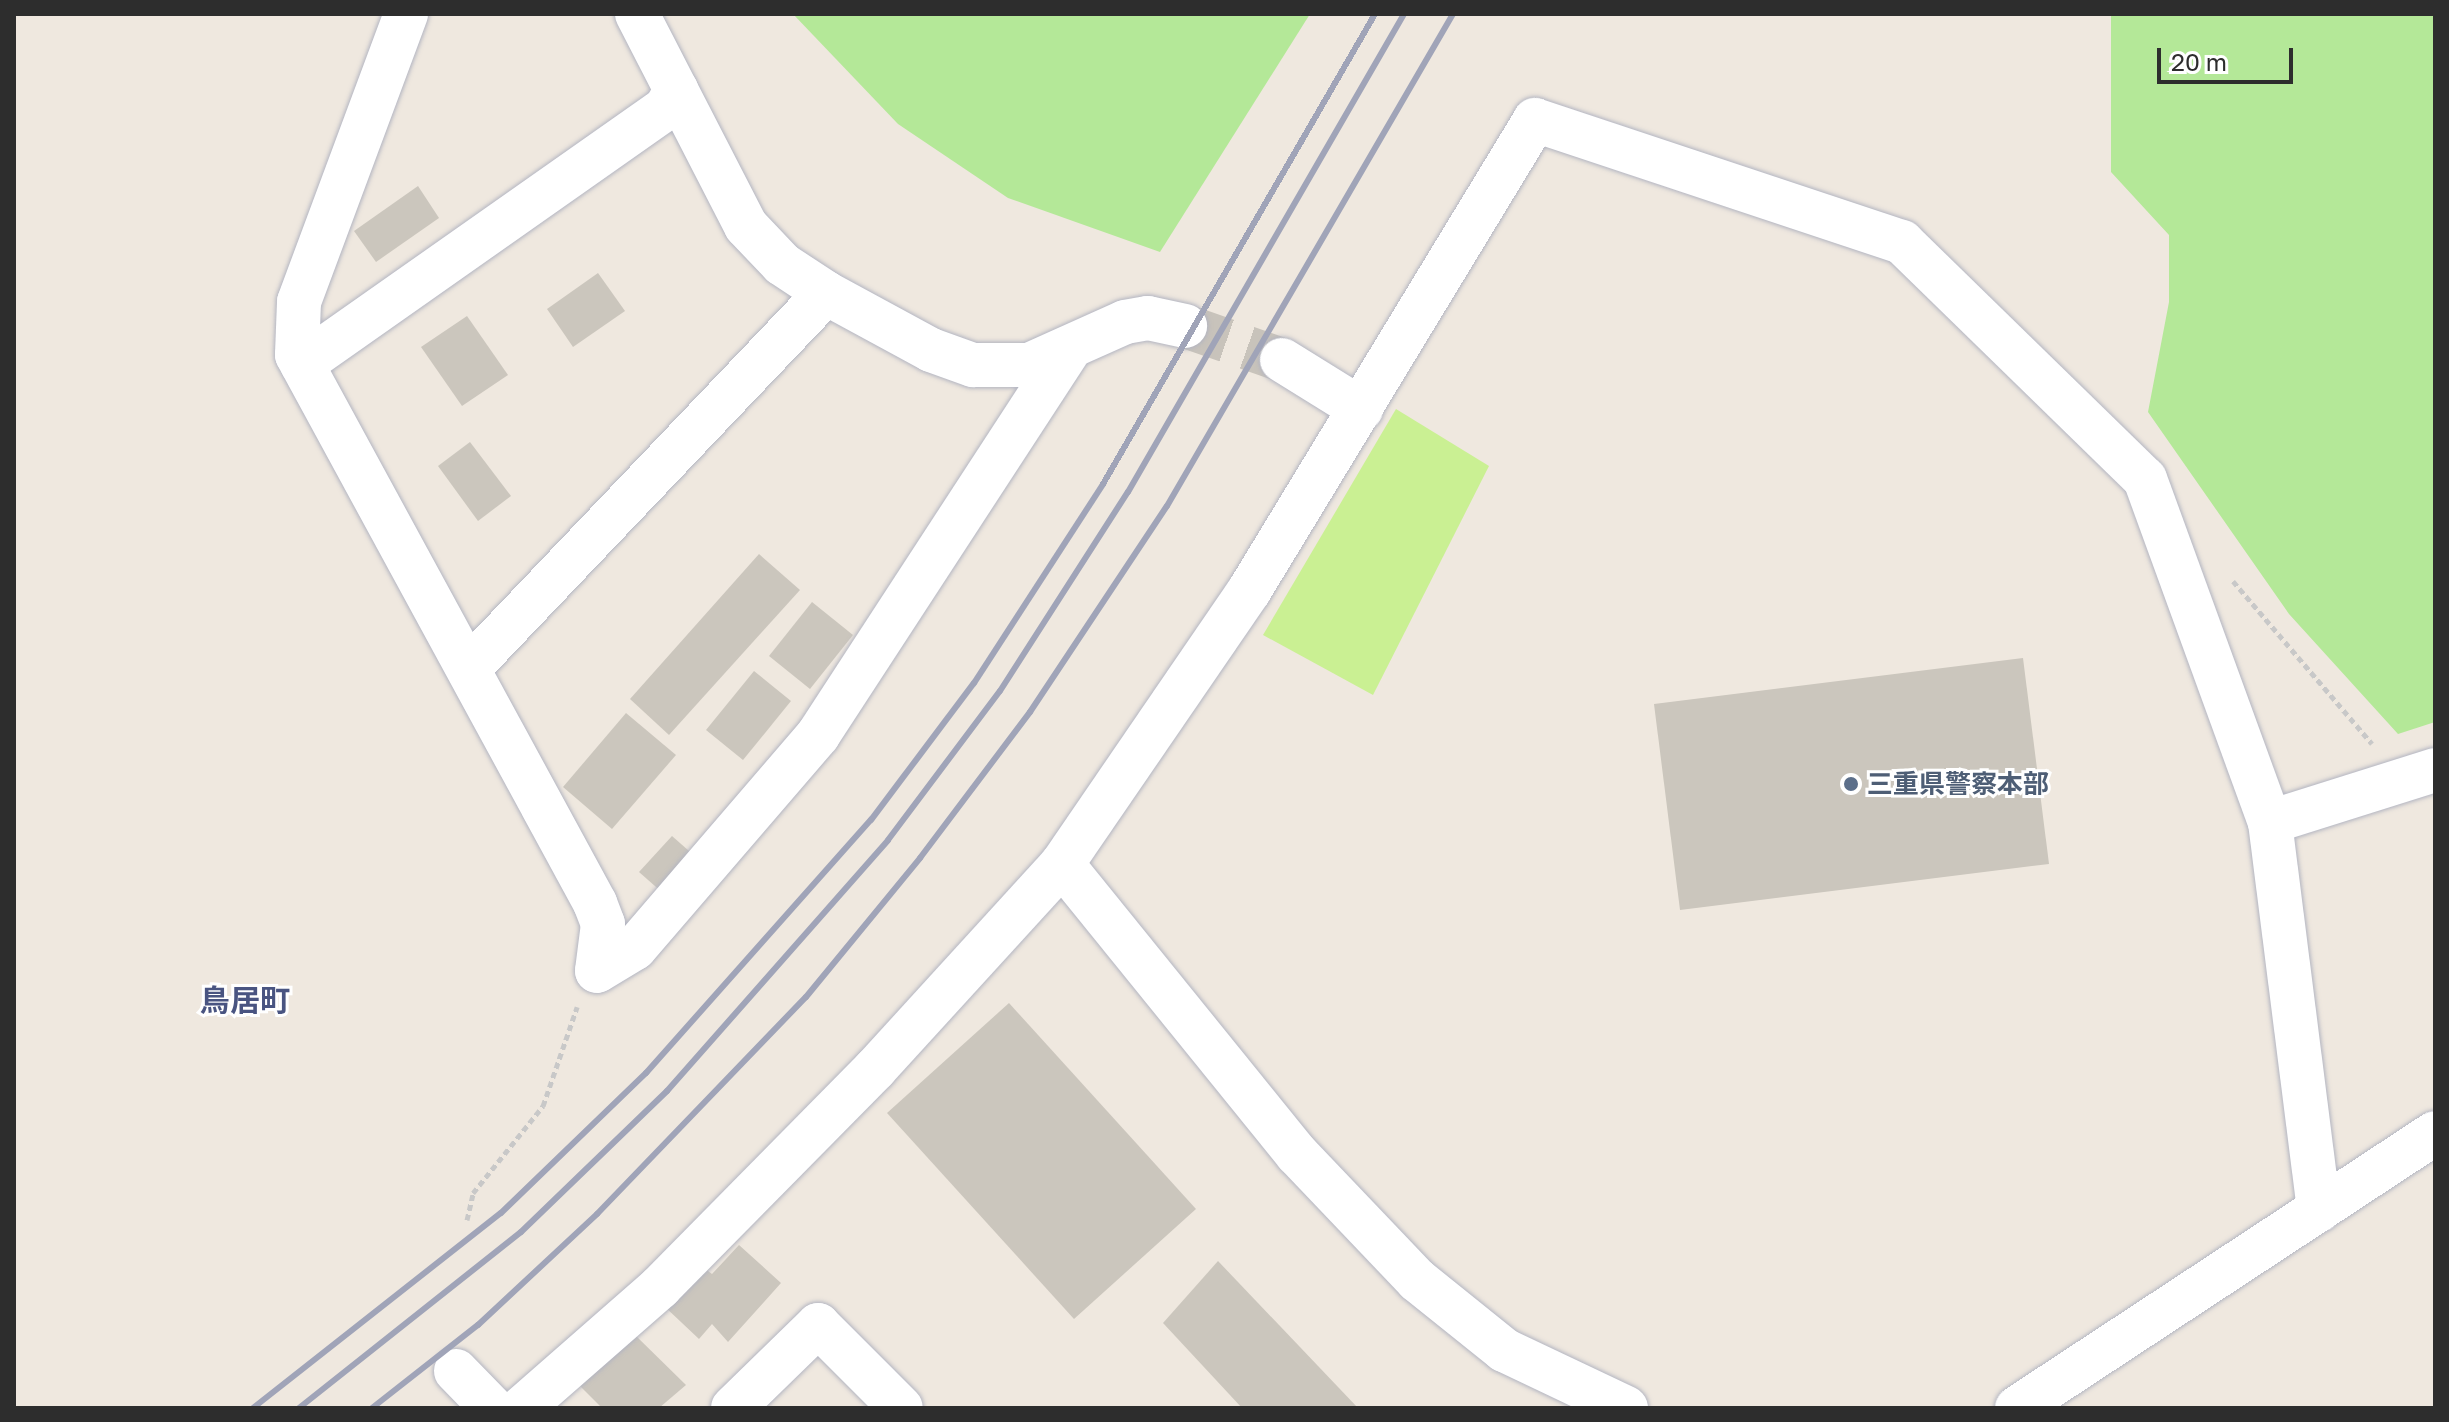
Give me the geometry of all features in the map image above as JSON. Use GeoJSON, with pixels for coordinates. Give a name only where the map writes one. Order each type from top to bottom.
{"type":"FeatureCollection","features":[{"type":"Feature","properties":{"kind":"street"},"geometry":{"type":"LineString","coordinates":[[406,14],[299,302],[302,364],[470,667],[595,903],[603,924],[597,971]]}},
{"type":"Feature","properties":{"kind":"street"},"geometry":{"type":"LineString","coordinates":[[641,17],[746,226],[782,264],[826,293],[931,350],[973,365],[1029,365],[1067,353],[1125,322],[1148,318],[1185,326]]}},
{"type":"Feature","properties":{"kind":"street"},"geometry":{"type":"LineString","coordinates":[[302,364],[666,108],[676,90]]}},
{"type":"Feature","properties":{"kind":"street"},"geometry":{"type":"LineString","coordinates":[[522,1408],[660,1287],[875,1069],[1062,864],[1249,591],[1535,120],[1902,242],[2145,479],[2270,822],[2319,1210]]}},
{"type":"Feature","properties":{"kind":"street"},"geometry":{"type":"LineString","coordinates":[[470,667],[826,293]]}},
{"type":"Feature","properties":{"kind":"street"},"geometry":{"type":"LineString","coordinates":[[597,971],[635,948],[818,735],[1067,353]]}},
{"type":"Feature","properties":{"kind":"street"},"geometry":{"type":"LineString","coordinates":[[1282,360],[1361,409]]}},
{"type":"Feature","properties":{"kind":"street"},"geometry":{"type":"LineString","coordinates":[[2270,822],[2435,770]]}},
{"type":"Feature","properties":{"kind":"street"},"geometry":{"type":"LineString","coordinates":[[1062,864],[1297,1154],[1417,1280],[1504,1350],[1626,1408]]}},
{"type":"Feature","properties":{"kind":"street"},"geometry":{"type":"LineString","coordinates":[[2017,1408],[2435,1133]]}},
{"type":"Feature","properties":{"kind":"street"},"geometry":{"type":"LineString","coordinates":[[733,1408],[818,1325],[901,1408]]}},
{"type":"Feature","properties":{"kind":"street"},"geometry":{"type":"LineString","coordinates":[[456,1371],[492,1408]]}},
{"type":"Feature","properties":{"kind":"path"},"geometry":{"type":"LineString","coordinates":[[2229,577],[2381,748]]}},
{"type":"Feature","properties":{"kind":"path"},"geometry":{"type":"LineString","coordinates":[[467,1220],[473,1193],[543,1106],[584,986],[597,971]]}},
{"type":"Feature","properties":{"kind":"green space"},"geometry":{"type":"Polygon","coordinates":[[[793,14],[1310,14],[1160,252],[1008,198],[898,124],[793,14]]]}},
{"type":"Feature","properties":{"kind":"green space"},"geometry":{"type":"Polygon","coordinates":[[[2111,14],[2435,14],[2435,722],[2398,734],[2289,614],[2148,412],[2169,302],[2169,235],[2111,172],[2111,14]]]}},
{"type":"Feature","properties":{"kind":"green space"},"geometry":{"type":"Polygon","coordinates":[[[1396,409],[1489,466],[1373,695],[1263,635],[1396,409]]]}},
{"type":"Feature","properties":{"kind":"building"},"geometry":{"type":"Polygon","coordinates":[[[418,186],[439,218],[376,262],[354,231],[418,186]]]}},
{"type":"Feature","properties":{"kind":"building"},"geometry":{"type":"Polygon","coordinates":[[[598,273],[625,311],[573,347],[547,309],[598,273]]]}},
{"type":"Feature","properties":{"kind":"building"},"geometry":{"type":"Polygon","coordinates":[[[467,316],[508,375],[462,406],[421,347],[467,316]]]}},
{"type":"Feature","properties":{"kind":"building"},"geometry":{"type":"Polygon","coordinates":[[[470,442],[511,496],[478,521],[438,466],[470,442]]]}},
{"type":"Feature","properties":{"kind":"building"},"geometry":{"type":"Polygon","coordinates":[[[759,554],[800,590],[669,735],[630,699],[759,554]]]}},
{"type":"Feature","properties":{"kind":"building"},"geometry":{"type":"Polygon","coordinates":[[[812,602],[853,635],[810,689],[769,656],[812,602]]]}},
{"type":"Feature","properties":{"kind":"building"},"geometry":{"type":"Polygon","coordinates":[[[2023,658],[2049,864],[1680,910],[1654,704],[2023,658]]]}},
{"type":"Feature","properties":{"kind":"building"},"geometry":{"type":"Polygon","coordinates":[[[754,671],[791,701],[743,760],[706,730],[754,671]]]}},
{"type":"Feature","properties":{"kind":"building"},"geometry":{"type":"Polygon","coordinates":[[[626,713],[676,755],[612,829],[563,787],[626,713]]]}},
{"type":"Feature","properties":{"kind":"building"},"geometry":{"type":"Polygon","coordinates":[[[672,836],[697,858],[664,894],[639,872],[672,836]]]}},
{"type":"Feature","properties":{"kind":"building"},"geometry":{"type":"Polygon","coordinates":[[[1009,1003],[1196,1209],[1074,1319],[887,1113],[1009,1003]]]}},
{"type":"Feature","properties":{"kind":"building"},"geometry":{"type":"Polygon","coordinates":[[[739,1245],[781,1283],[728,1342],[712,1324],[699,1339],[664,1306],[700,1265],[712,1274],[739,1245]]]}},
{"type":"Feature","properties":{"kind":"building"},"geometry":{"type":"Polygon","coordinates":[[[1218,1261],[1358,1408],[1242,1408],[1163,1323],[1218,1261]]]}},
{"type":"Feature","properties":{"kind":"building"},"geometry":{"type":"Polygon","coordinates":[[[633,1333],[686,1385],[659,1408],[602,1408],[578,1384],[633,1333]]]}},
{"type":"Feature","properties":{"kind":"tunnel"},"geometry":{"type":"LineString","coordinates":[[1185,326],[1282,360]]}},
{"type":"Feature","properties":{"kind":"railway"},"geometry":{"type":"LineString","coordinates":[[253,1408],[501,1213],[646,1073],[871,820],[974,683],[1103,484],[1375,14]]}},
{"type":"Feature","properties":{"kind":"railway"},"geometry":{"type":"LineString","coordinates":[[299,1408],[521,1232],[667,1091],[888,840],[1000,691],[1128,492],[1404,14]]}},
{"type":"Feature","properties":{"kind":"railway"},"geometry":{"type":"LineString","coordinates":[[372,1408],[478,1325],[597,1214],[806,997],[920,858],[1030,712],[1167,506],[1453,14]]}},
{"type":"Feature","properties":{"kind":"place","name":"三重県警察本部"},"geometry":{"type":"Point","coordinates":[1851,784]}},
{"type":"Feature","properties":{"kind":"district","name":"鳥居町"},"geometry":{"type":"Point","coordinates":[245,1000]}}]}
